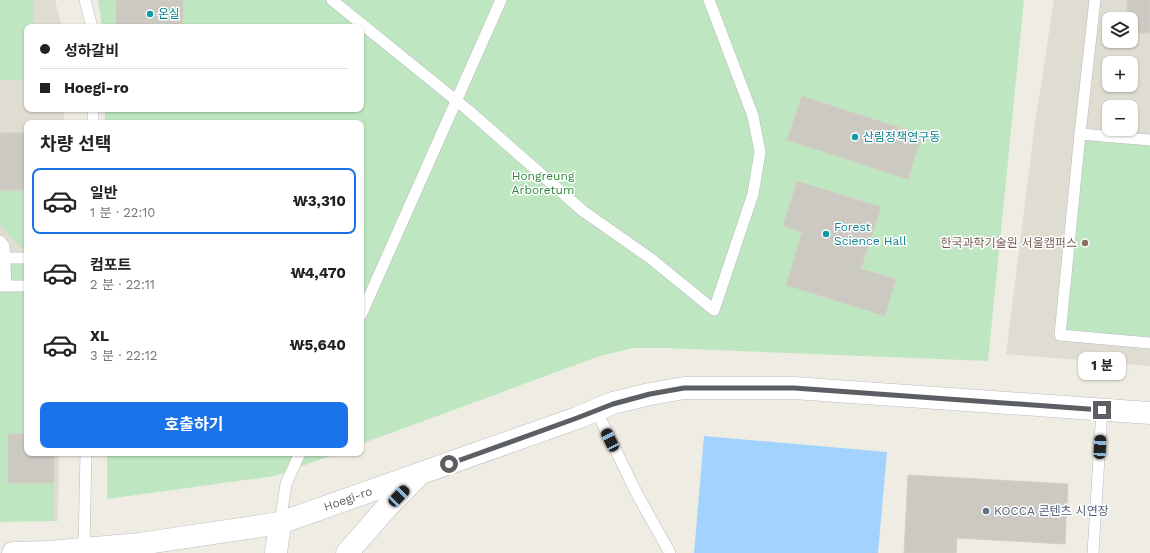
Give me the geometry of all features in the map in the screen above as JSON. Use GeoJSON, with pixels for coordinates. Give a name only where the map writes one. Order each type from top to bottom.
{"type":"FeatureCollection","features":[{"type":"Feature","properties":{"kind":"main road","name":"Hoegi-ro"},"geometry":{"type":"LineString","coordinates":[[13,553],[49,552],[84,548],[149,548],[280,523],[613,404],[642,396],[684,388],[794,388],[1150,413]]}},
{"type":"Feature","properties":{"kind":"main road"},"geometry":{"type":"LineString","coordinates":[[347,553],[388,506],[420,474]]}},
{"type":"Feature","properties":{"kind":"main road"},"geometry":{"type":"LineString","coordinates":[[276,553],[280,523]]}},
{"type":"Feature","properties":{"kind":"lane"},"geometry":{"type":"LineString","coordinates":[[85,0],[91,24]]}},
{"type":"Feature","properties":{"kind":"lane"},"geometry":{"type":"LineString","coordinates":[[332,0],[362,24]]}},
{"type":"Feature","properties":{"kind":"lane"},"geometry":{"type":"LineString","coordinates":[[364,307],[501,0]]}},
{"type":"Feature","properties":{"kind":"lane"},"geometry":{"type":"LineString","coordinates":[[364,26],[456,100],[583,211],[650,258],[714,310],[753,194],[760,152],[753,116],[709,0]]}},
{"type":"Feature","properties":{"kind":"lane"},"geometry":{"type":"LineString","coordinates":[[1095,0],[1060,335],[1150,343]]}},
{"type":"Feature","properties":{"kind":"lane"},"geometry":{"type":"LineString","coordinates":[[1080,134],[1150,140]]}},
{"type":"Feature","properties":{"kind":"lane"},"geometry":{"type":"LineString","coordinates":[[0,241],[4,246],[2,258],[3,286],[24,286]]}},
{"type":"Feature","properties":{"kind":"lane"},"geometry":{"type":"LineString","coordinates":[[2,258],[24,258]]}},
{"type":"Feature","properties":{"kind":"lane"},"geometry":{"type":"LineString","coordinates":[[596,410],[637,494],[670,553]]}},
{"type":"Feature","properties":{"kind":"lane"},"geometry":{"type":"LineString","coordinates":[[1093,553],[1102,410]]}},
{"type":"Feature","properties":{"kind":"lane"},"geometry":{"type":"LineString","coordinates":[[84,548],[86,456]]}},
{"type":"Feature","properties":{"kind":"lane"},"geometry":{"type":"LineString","coordinates":[[280,523],[286,484],[299,456]]}},
{"type":"Feature","properties":{"kind":"shaded area"},"geometry":{"type":"Polygon","coordinates":[[[0,0],[55,0],[61,24],[24,24],[24,112],[64,112],[64,120],[24,120],[24,456],[59,456],[58,521],[0,521],[0,0]]]}},
{"type":"Feature","properties":{"kind":"shaded area","name":"한국과학기술원 서울캠퍼스"},"geometry":{"type":"Polygon","coordinates":[[[1054,0],[1150,0],[1150,366],[1006,354],[1034,131],[1054,0]]]}},
{"type":"Feature","properties":{"kind":"green space"},"geometry":{"type":"Polygon","coordinates":[[[0,0],[33,0],[33,24],[24,24],[24,81],[0,80],[0,0]]]}},
{"type":"Feature","properties":{"kind":"green space","name":"Hongreung Arboretum"},"geometry":{"type":"Polygon","coordinates":[[[98,0],[1024,0],[988,361],[633,348],[600,356],[364,443],[364,120],[105,120],[105,112],[364,112],[364,24],[102,24],[98,0]]]}},
{"type":"Feature","properties":{"kind":"green space"},"geometry":{"type":"Polygon","coordinates":[[[1080,134],[1150,140],[1150,343],[1060,335],[1080,134]]]}},
{"type":"Feature","properties":{"kind":"green space"},"geometry":{"type":"Polygon","coordinates":[[[0,191],[24,191],[24,249],[12,239],[0,223],[0,191]]]}},
{"type":"Feature","properties":{"kind":"green space"},"geometry":{"type":"Polygon","coordinates":[[[0,258],[24,258],[24,434],[8,434],[8,483],[54,483],[54,521],[0,522],[0,258]]]}},
{"type":"Feature","properties":{"kind":"green space"},"geometry":{"type":"Polygon","coordinates":[[[107,456],[330,456],[275,476],[107,499],[107,456]]]}},
{"type":"Feature","properties":{"kind":"water"},"geometry":{"type":"Polygon","coordinates":[[[704,436],[887,452],[878,553],[694,553],[704,436]]]}},
{"type":"Feature","properties":{"kind":"building","name":"온실"},"geometry":{"type":"Polygon","coordinates":[[[116,0],[183,0],[183,24],[116,24],[116,0]]]}},
{"type":"Feature","properties":{"kind":"building"},"geometry":{"type":"Polygon","coordinates":[[[1127,0],[1150,0],[1150,33],[1138,33],[1138,12],[1127,12],[1127,0]]]}},
{"type":"Feature","properties":{"kind":"building","name":"산림정책연구동"},"geometry":{"type":"Polygon","coordinates":[[[802,96],[922,135],[908,179],[787,140],[802,96]]]}},
{"type":"Feature","properties":{"kind":"building"},"geometry":{"type":"Polygon","coordinates":[[[0,133],[24,133],[24,190],[0,190],[0,133]]]}},
{"type":"Feature","properties":{"kind":"building"},"geometry":{"type":"Polygon","coordinates":[[[797,181],[881,207],[861,269],[896,279],[885,316],[786,285],[802,232],[783,226],[797,181]]]}},
{"type":"Feature","properties":{"kind":"building"},"geometry":{"type":"Polygon","coordinates":[[[8,434],[24,434],[24,456],[54,456],[54,483],[8,483],[8,434]]]}},
{"type":"Feature","properties":{"kind":"building","name":"KOCCA 콘텐츠 시연장"},"geometry":{"type":"Polygon","coordinates":[[[908,475],[1068,484],[1065,544],[957,538],[956,553],[904,553],[908,475]]]}},
{"type":"Feature","properties":{"kind":"place","name":"온실"},"geometry":{"type":"Point","coordinates":[150,14]}},
{"type":"Feature","properties":{"kind":"place","name":"산림정책연구동"},"geometry":{"type":"Point","coordinates":[855,137]}},
{"type":"Feature","properties":{"kind":"place","name":"Forest Science Hall"},"geometry":{"type":"Point","coordinates":[826,234]}},
{"type":"Feature","properties":{"kind":"place","name":"한국과학기술원 서울캠퍼스"},"geometry":{"type":"Point","coordinates":[1085,243]}},
{"type":"Feature","properties":{"kind":"place","name":"KOCCA 콘텐츠 시연장"},"geometry":{"type":"Point","coordinates":[986,511]}},
{"type":"Feature","properties":{"kind":"route"},"geometry":{"type":"LineString","coordinates":[[449,464],[613,404],[650,394],[684,388],[794,388],[1102,410]]}}]}
